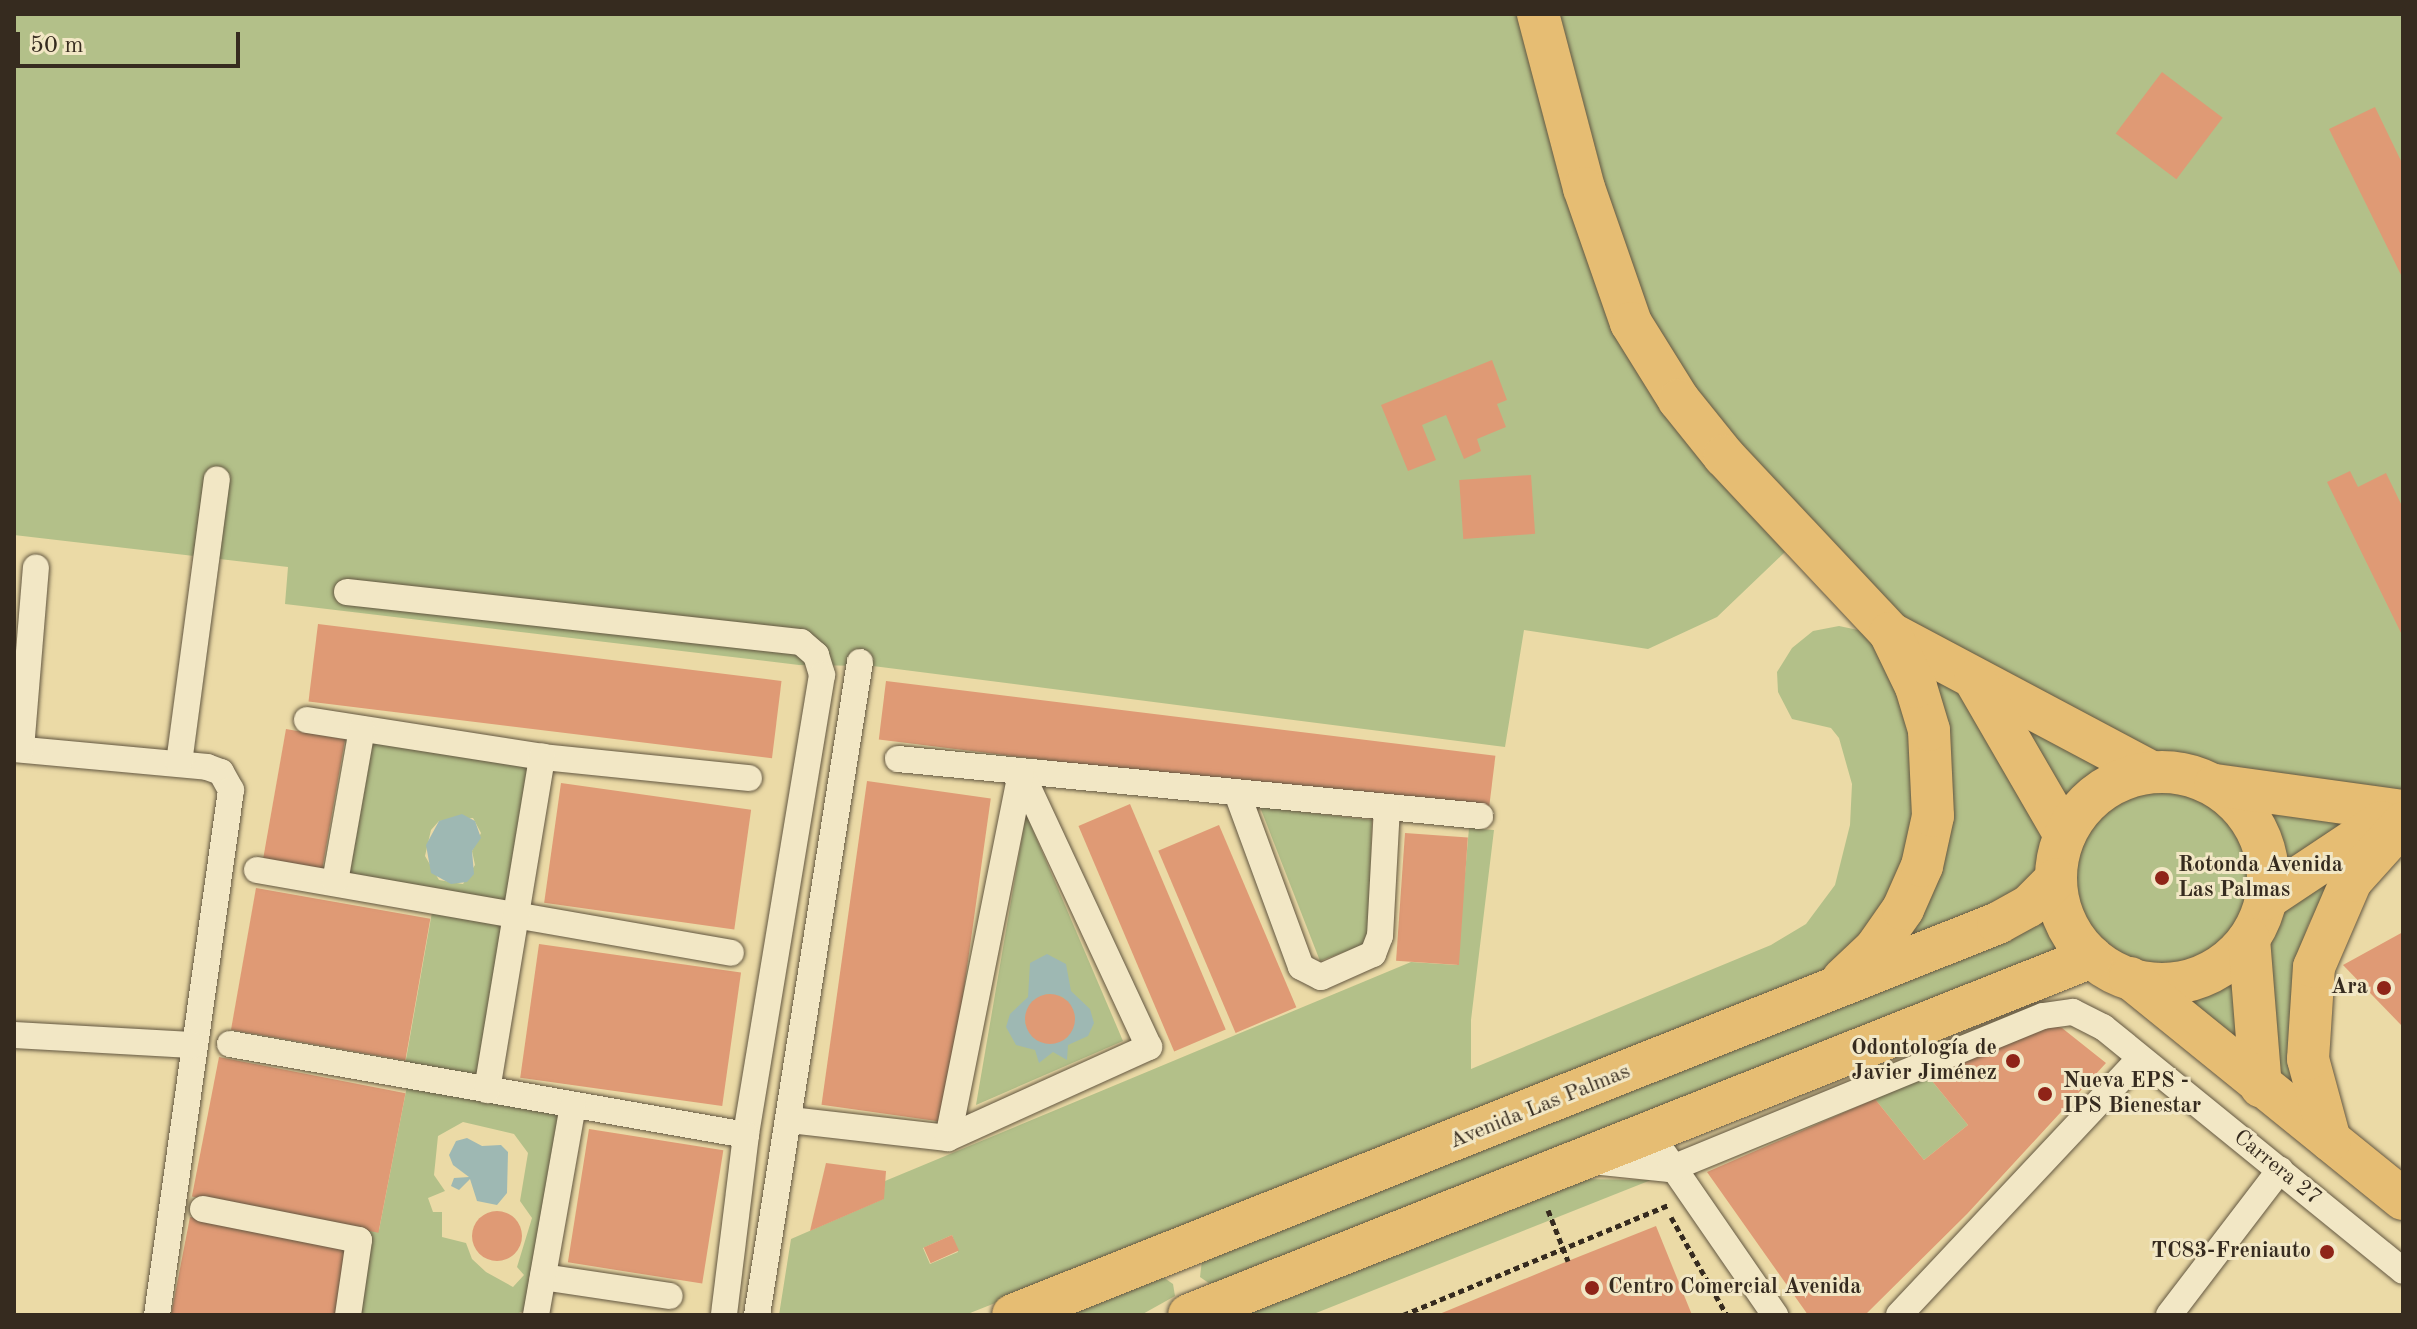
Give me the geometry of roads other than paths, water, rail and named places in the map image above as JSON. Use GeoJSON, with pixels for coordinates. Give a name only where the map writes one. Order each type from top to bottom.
{"type":"FeatureCollection","features":[{"type":"Feature","properties":{"kind":"main road"},"geometry":{"type":"LineString","coordinates":[[1538,14],[1584,188],[1631,323],[1679,400],[1724,456],[1890,633],[1916,687],[1931,741],[1934,786],[1928,843],[1914,886],[1887,935],[1825,995]]}},
{"type":"Feature","properties":{"kind":"main road"},"geometry":{"type":"LineString","coordinates":[[1890,633],[2151,772]]}},
{"type":"Feature","properties":{"kind":"main road"},"geometry":{"type":"LineString","coordinates":[[1975,680],[2065,835]]}},
{"type":"Feature","properties":{"kind":"main road"},"geometry":{"type":"LineString","coordinates":[[2401,815],[2215,785],[2186,773],[2151,772],[2122,780],[2094,796],[2065,835],[2056,879],[2064,918],[2092,957],[2130,978],[2403,1199]]}},
{"type":"Feature","properties":{"kind":"main road"},"geometry":{"type":"LineString","coordinates":[[2130,978],[2161,984],[2200,977],[2229,960],[2249,939],[2266,899],[2268,869],[2257,828],[2238,803],[2215,785]]}},
{"type":"Feature","properties":{"kind":"main road"},"geometry":{"type":"LineString","coordinates":[[2266,899],[2401,815]]}},
{"type":"Feature","properties":{"kind":"main road"},"geometry":{"type":"LineString","coordinates":[[2330,1140],[2308,1059],[2314,967],[2351,881],[2401,815]]}},
{"type":"Feature","properties":{"kind":"main road","name":"Avenida Las Palmas"},"geometry":{"type":"LineString","coordinates":[[1013,1315],[1825,995],[2015,914],[2056,879]]}},
{"type":"Feature","properties":{"kind":"main road"},"geometry":{"type":"LineString","coordinates":[[2249,939],[2261,1087]]}},
{"type":"Feature","properties":{"kind":"main road"},"geometry":{"type":"LineString","coordinates":[[1166,1254],[1196,1312],[2092,957]]}},
{"type":"Feature","properties":{"kind":"street"},"geometry":{"type":"LineString","coordinates":[[179,763],[217,480]]}},
{"type":"Feature","properties":{"kind":"street"},"geometry":{"type":"LineString","coordinates":[[36,568],[17,749],[179,763],[221,772],[233,800],[192,1045],[157,1315]]}},
{"type":"Feature","properties":{"kind":"street"},"geometry":{"type":"LineString","coordinates":[[347,592],[801,642],[816,655],[822,675],[746,1135],[724,1315]]}},
{"type":"Feature","properties":{"kind":"street"},"geometry":{"type":"LineString","coordinates":[[757,1315],[860,662]]}},
{"type":"Feature","properties":{"kind":"street"},"geometry":{"type":"LineString","coordinates":[[307,720],[542,757],[749,778]]}},
{"type":"Feature","properties":{"kind":"street"},"geometry":{"type":"LineString","coordinates":[[335,882],[362,729]]}},
{"type":"Feature","properties":{"kind":"street"},"geometry":{"type":"LineString","coordinates":[[487,1090],[542,757]]}},
{"type":"Feature","properties":{"kind":"street"},"geometry":{"type":"LineString","coordinates":[[898,759],[1480,816]]}},
{"type":"Feature","properties":{"kind":"street"},"geometry":{"type":"LineString","coordinates":[[790,1120],[948,1138],[1149,1047],[1021,773]]}},
{"type":"Feature","properties":{"kind":"street"},"geometry":{"type":"LineString","coordinates":[[948,1138],[1021,773]]}},
{"type":"Feature","properties":{"kind":"street"},"geometry":{"type":"LineString","coordinates":[[1237,793],[1301,967],[1321,977],[1373,954],[1387,807]]}},
{"type":"Feature","properties":{"kind":"street"},"geometry":{"type":"LineString","coordinates":[[257,870],[731,953]]}},
{"type":"Feature","properties":{"kind":"street","name":"Carrera 27"},"geometry":{"type":"LineString","coordinates":[[1670,1169],[2058,1012],[2088,1018],[2403,1271]]}},
{"type":"Feature","properties":{"kind":"street"},"geometry":{"type":"LineString","coordinates":[[14,1035],[192,1045]]}},
{"type":"Feature","properties":{"kind":"street"},"geometry":{"type":"LineString","coordinates":[[230,1044],[746,1135]]}},
{"type":"Feature","properties":{"kind":"street"},"geometry":{"type":"LineString","coordinates":[[1899,1315],[2140,1058]]}},
{"type":"Feature","properties":{"kind":"street"},"geometry":{"type":"LineString","coordinates":[[536,1315],[573,1106]]}},
{"type":"Feature","properties":{"kind":"street"},"geometry":{"type":"LineString","coordinates":[[1653,1129],[1670,1169],[1775,1315]]}},
{"type":"Feature","properties":{"kind":"street"},"geometry":{"type":"LineString","coordinates":[[1579,1159],[1670,1169]]}},
{"type":"Feature","properties":{"kind":"street"},"geometry":{"type":"LineString","coordinates":[[2169,1315],[2280,1170]]}},
{"type":"Feature","properties":{"kind":"street"},"geometry":{"type":"LineString","coordinates":[[203,1209],[359,1240],[348,1315]]}},
{"type":"Feature","properties":{"kind":"street"},"geometry":{"type":"LineString","coordinates":[[543,1277],[670,1296]]}},
{"type":"Feature","properties":{"kind":"water"},"geometry":{"type":"Polygon","coordinates":[[[462,814],[475,821],[481,838],[472,851],[474,874],[467,882],[451,884],[431,873],[426,845],[439,821],[462,814]]]}},
{"type":"Feature","properties":{"kind":"water"},"geometry":{"type":"Polygon","coordinates":[[[1047,954],[1066,964],[1071,991],[1090,1009],[1094,1023],[1088,1036],[1068,1045],[1067,1060],[1053,1052],[1039,1063],[1035,1050],[1016,1045],[1006,1027],[1010,1014],[1028,997],[1030,963],[1047,954]],[[1047,994],[1033,1001],[1025,1023],[1038,1041],[1053,1043],[1067,1038],[1075,1017],[1063,997],[1047,994]]]}},
{"type":"Feature","properties":{"kind":"water"},"geometry":{"type":"Polygon","coordinates":[[[467,1138],[482,1146],[501,1145],[508,1152],[507,1193],[497,1205],[477,1201],[470,1179],[459,1190],[451,1186],[454,1178],[469,1177],[453,1165],[449,1155],[456,1141],[467,1138]]]}},
{"type":"Feature","properties":{"kind":"place","name":"Rotonda Avenida Las Palmas"},"geometry":{"type":"Point","coordinates":[2162,878]}},
{"type":"Feature","properties":{"kind":"place","name":"Ara"},"geometry":{"type":"Point","coordinates":[2384,988]}},
{"type":"Feature","properties":{"kind":"place","name":"Odontología de Javier Jiménez"},"geometry":{"type":"Point","coordinates":[2013,1061]}},
{"type":"Feature","properties":{"kind":"place","name":"Nueva EPS - IPS Bienestar"},"geometry":{"type":"Point","coordinates":[2045,1094]}},
{"type":"Feature","properties":{"kind":"place","name":"TC83-Freniauto"},"geometry":{"type":"Point","coordinates":[2327,1252]}},
{"type":"Feature","properties":{"kind":"place","name":"Centro Comercial Avenida"},"geometry":{"type":"Point","coordinates":[1592,1288]}}]}
